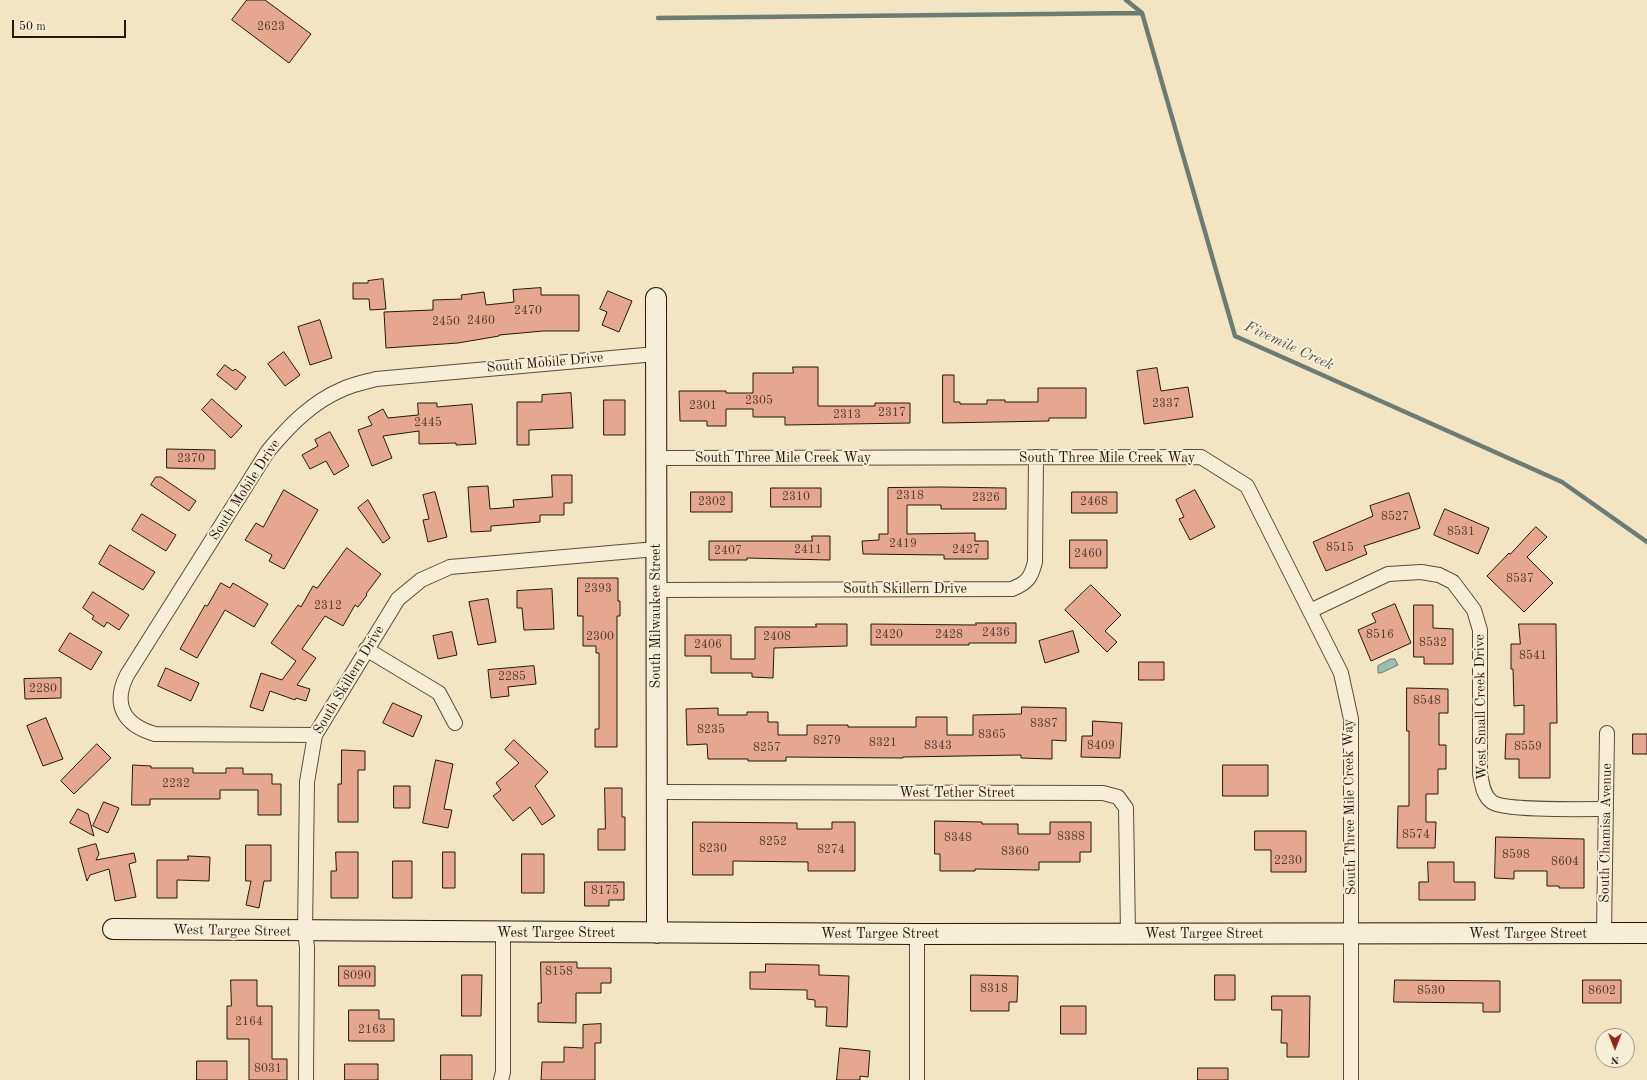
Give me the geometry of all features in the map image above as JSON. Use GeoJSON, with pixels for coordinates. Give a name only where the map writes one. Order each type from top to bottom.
{"type":"FeatureCollection","features":[{"type":"Feature","properties":{"kind":"street","name":"South Milwaukee Street"},"geometry":{"type":"LineString","coordinates":[[656,298],[657,933]]}},
{"type":"Feature","properties":{"kind":"street","name":"South Mobile Drive"},"geometry":{"type":"LineString","coordinates":[[314,735],[155,734],[140,730],[130,723],[123,710],[120,696],[122,684],[127,675],[268,450],[288,426],[313,405],[344,389],[376,379],[656,354]]}},
{"type":"Feature","properties":{"kind":"street","name":"South Skillern Drive"},"geometry":{"type":"LineString","coordinates":[[656,590],[1012,589],[1027,581],[1033,572],[1035,562],[1036,457]]}},
{"type":"Feature","properties":{"kind":"street","name":"South Three Mile Creek Way"},"geometry":{"type":"LineString","coordinates":[[656,458],[1201,457],[1247,486],[1341,673],[1351,719],[1351,1080]]}},
{"type":"Feature","properties":{"kind":"street","name":"South Skillern Drive"},"geometry":{"type":"LineString","coordinates":[[306,1080],[307,947],[305,932],[307,782],[314,735],[398,599],[421,580],[450,567],[656,549]]}},
{"type":"Feature","properties":{"kind":"street","name":"West Small Creek Drive"},"geometry":{"type":"LineString","coordinates":[[1310,611],[1388,574],[1421,572],[1439,576],[1453,582],[1474,610],[1480,630],[1480,774],[1483,789],[1491,802],[1508,807],[1606,809]]}},
{"type":"Feature","properties":{"kind":"street"},"geometry":{"type":"LineString","coordinates":[[366,649],[439,693],[455,723]]}},
{"type":"Feature","properties":{"kind":"street","name":"South Chamisa Avenue"},"geometry":{"type":"LineString","coordinates":[[1604,934],[1607,733]]}},
{"type":"Feature","properties":{"kind":"street","name":"West Tether Street"},"geometry":{"type":"LineString","coordinates":[[656,792],[1103,793],[1118,797],[1126,808],[1128,934]]}},
{"type":"Feature","properties":{"kind":"street","name":"West Targee Street"},"geometry":{"type":"LineString","coordinates":[[113,929],[503,933],[1647,933]]}},
{"type":"Feature","properties":{"kind":"street"},"geometry":{"type":"LineString","coordinates":[[501,1080],[503,933]]}},
{"type":"Feature","properties":{"kind":"street"},"geometry":{"type":"LineString","coordinates":[[917,934],[917,1080]]}},
{"type":"Feature","properties":{"kind":"water"},"geometry":{"type":"Polygon","coordinates":[[[1391,659],[1395,659],[1398,665],[1378,673],[1378,666],[1391,659]]]}},
{"type":"Feature","properties":{"kind":"building"},"geometry":{"type":"Polygon","coordinates":[[[247,0],[265,0],[311,34],[289,63],[232,20],[247,0]]]}},
{"type":"Feature","properties":{"kind":"building"},"geometry":{"type":"Polygon","coordinates":[[[383,279],[386,309],[370,310],[369,299],[353,299],[353,283],[368,283],[368,281],[383,279]]]}},
{"type":"Feature","properties":{"kind":"building"},"geometry":{"type":"Polygon","coordinates":[[[541,288],[541,295],[579,295],[579,331],[543,331],[499,335],[458,343],[386,348],[384,312],[433,310],[433,300],[462,299],[461,295],[484,292],[486,305],[514,302],[513,290],[541,288]]]}},
{"type":"Feature","properties":{"kind":"building"},"geometry":{"type":"Polygon","coordinates":[[[608,291],[632,301],[619,332],[602,325],[607,312],[600,309],[608,291]]]}},
{"type":"Feature","properties":{"kind":"building"},"geometry":{"type":"Polygon","coordinates":[[[320,320],[332,358],[310,365],[298,327],[320,320]]]}},
{"type":"Feature","properties":{"kind":"building"},"geometry":{"type":"Polygon","coordinates":[[[284,352],[300,375],[285,386],[268,364],[284,352]]]}},
{"type":"Feature","properties":{"kind":"building"},"geometry":{"type":"Polygon","coordinates":[[[225,365],[233,371],[235,369],[246,377],[236,390],[217,375],[225,365]]]}},
{"type":"Feature","properties":{"kind":"building"},"geometry":{"type":"Polygon","coordinates":[[[793,367],[818,367],[818,406],[875,406],[875,403],[910,403],[910,423],[785,425],[785,417],[753,417],[753,409],[726,409],[726,426],[707,426],[707,421],[680,421],[679,391],[726,391],[726,393],[753,393],[753,373],[793,373],[793,367]]]}},
{"type":"Feature","properties":{"kind":"building"},"geometry":{"type":"Polygon","coordinates":[[[1157,368],[1161,391],[1188,387],[1193,417],[1144,424],[1137,371],[1157,368]]]}},
{"type":"Feature","properties":{"kind":"building"},"geometry":{"type":"Polygon","coordinates":[[[943,375],[954,375],[954,402],[960,402],[960,404],[987,404],[987,400],[1005,400],[1005,402],[1038,402],[1038,388],[1086,388],[1086,418],[1049,418],[1049,421],[943,423],[943,375]]]}},
{"type":"Feature","properties":{"kind":"building"},"geometry":{"type":"Polygon","coordinates":[[[571,393],[573,428],[529,430],[529,445],[517,445],[517,402],[542,402],[542,395],[571,393]]]}},
{"type":"Feature","properties":{"kind":"building"},"geometry":{"type":"Polygon","coordinates":[[[212,399],[242,426],[231,438],[202,410],[212,399]]]}},
{"type":"Feature","properties":{"kind":"building"},"geometry":{"type":"Polygon","coordinates":[[[604,400],[625,400],[625,435],[604,435],[604,400]]]}},
{"type":"Feature","properties":{"kind":"building"},"geometry":{"type":"Polygon","coordinates":[[[418,403],[437,403],[437,407],[472,404],[476,444],[419,444],[419,431],[383,436],[392,458],[372,466],[358,430],[372,425],[368,417],[383,409],[388,418],[418,415],[418,403]]]}},
{"type":"Feature","properties":{"kind":"building"},"geometry":{"type":"Polygon","coordinates":[[[330,432],[349,466],[334,475],[326,461],[310,469],[302,455],[318,446],[315,440],[330,432]]]}},
{"type":"Feature","properties":{"kind":"building"},"geometry":{"type":"Polygon","coordinates":[[[167,449],[215,450],[215,469],[167,468],[167,449]]]}},
{"type":"Feature","properties":{"kind":"building"},"geometry":{"type":"Polygon","coordinates":[[[552,475],[572,475],[572,503],[564,503],[564,515],[540,515],[540,522],[491,526],[491,531],[471,532],[468,487],[488,486],[490,509],[514,507],[513,500],[552,497],[552,475]]]}},
{"type":"Feature","properties":{"kind":"building"},"geometry":{"type":"Polygon","coordinates":[[[156,477],[161,477],[196,501],[189,511],[151,485],[156,477]]]}},
{"type":"Feature","properties":{"kind":"building"},"geometry":{"type":"Polygon","coordinates":[[[771,488],[821,488],[821,507],[771,507],[771,488]]]}},
{"type":"Feature","properties":{"kind":"building"},"geometry":{"type":"Polygon","coordinates":[[[888,488],[1006,488],[1006,509],[941,509],[941,505],[907,505],[907,534],[975,533],[975,541],[988,541],[988,559],[944,559],[944,555],[863,554],[862,541],[879,540],[879,534],[888,534],[888,488]]]}},
{"type":"Feature","properties":{"kind":"building"},"geometry":{"type":"Polygon","coordinates":[[[284,490],[318,510],[284,569],[269,561],[272,555],[245,540],[256,523],[263,527],[284,490]]]}},
{"type":"Feature","properties":{"kind":"building"},"geometry":{"type":"Polygon","coordinates":[[[1195,490],[1215,527],[1190,540],[1179,519],[1184,517],[1176,500],[1195,490]]]}},
{"type":"Feature","properties":{"kind":"building"},"geometry":{"type":"Polygon","coordinates":[[[435,492],[447,537],[428,542],[423,520],[429,519],[423,495],[435,492]]]}},
{"type":"Feature","properties":{"kind":"building"},"geometry":{"type":"Polygon","coordinates":[[[691,492],[732,492],[732,512],[691,512],[691,492]]]}},
{"type":"Feature","properties":{"kind":"building"},"geometry":{"type":"Polygon","coordinates":[[[1072,492],[1117,492],[1117,513],[1072,513],[1072,492]]]}},
{"type":"Feature","properties":{"kind":"building"},"geometry":{"type":"Polygon","coordinates":[[[1409,493],[1420,528],[1364,546],[1367,554],[1326,571],[1313,542],[1373,516],[1370,506],[1409,493]]]}},
{"type":"Feature","properties":{"kind":"building"},"geometry":{"type":"Polygon","coordinates":[[[368,500],[390,538],[383,543],[358,508],[368,500]]]}},
{"type":"Feature","properties":{"kind":"building"},"geometry":{"type":"Polygon","coordinates":[[[1445,509],[1489,528],[1478,554],[1434,535],[1445,509]]]}},
{"type":"Feature","properties":{"kind":"building"},"geometry":{"type":"Polygon","coordinates":[[[142,514],[176,535],[166,551],[132,530],[142,514]]]}},
{"type":"Feature","properties":{"kind":"building"},"geometry":{"type":"Polygon","coordinates":[[[1536,527],[1547,537],[1527,557],[1553,583],[1524,612],[1487,576],[1536,527]]]}},
{"type":"Feature","properties":{"kind":"building"},"geometry":{"type":"Polygon","coordinates":[[[812,536],[830,536],[830,560],[747,558],[747,560],[709,560],[709,541],[812,541],[812,536]]]}},
{"type":"Feature","properties":{"kind":"building"},"geometry":{"type":"Polygon","coordinates":[[[1070,540],[1107,540],[1107,568],[1070,568],[1070,540]]]}},
{"type":"Feature","properties":{"kind":"building"},"geometry":{"type":"Polygon","coordinates":[[[110,545],[155,572],[143,590],[99,564],[110,545]]]}},
{"type":"Feature","properties":{"kind":"building"},"geometry":{"type":"Polygon","coordinates":[[[347,548],[381,574],[358,607],[355,605],[343,626],[325,616],[302,649],[316,658],[297,685],[310,689],[306,701],[296,698],[295,700],[270,691],[263,711],[250,707],[261,673],[282,680],[296,661],[271,643],[298,605],[301,607],[313,586],[317,588],[347,548]]]}},
{"type":"Feature","properties":{"kind":"building"},"geometry":{"type":"Polygon","coordinates":[[[578,578],[618,578],[618,601],[620,601],[620,616],[617,616],[617,747],[595,747],[595,729],[599,729],[599,653],[596,653],[596,646],[583,646],[583,616],[578,616],[578,578]]]}},
{"type":"Feature","properties":{"kind":"building"},"geometry":{"type":"Polygon","coordinates":[[[221,583],[230,588],[233,583],[268,604],[254,627],[225,610],[197,658],[180,649],[205,605],[207,606],[221,583]]]}},
{"type":"Feature","properties":{"kind":"building"},"geometry":{"type":"Polygon","coordinates":[[[1091,585],[1121,615],[1105,631],[1117,642],[1107,652],[1065,610],[1091,585]]]}},
{"type":"Feature","properties":{"kind":"building"},"geometry":{"type":"Polygon","coordinates":[[[552,589],[554,629],[524,630],[522,608],[517,608],[517,591],[552,589]]]}},
{"type":"Feature","properties":{"kind":"building"},"geometry":{"type":"Polygon","coordinates":[[[93,592],[129,615],[119,630],[107,622],[104,627],[92,619],[94,616],[83,608],[93,592]]]}},
{"type":"Feature","properties":{"kind":"building"},"geometry":{"type":"Polygon","coordinates":[[[488,599],[496,642],[478,645],[469,602],[488,599]]]}},
{"type":"Feature","properties":{"kind":"building"},"geometry":{"type":"Polygon","coordinates":[[[1395,604],[1411,643],[1371,661],[1358,630],[1376,622],[1372,614],[1395,604]]]}},
{"type":"Feature","properties":{"kind":"building"},"geometry":{"type":"Polygon","coordinates":[[[1414,605],[1433,605],[1433,628],[1453,629],[1453,664],[1424,664],[1424,657],[1414,657],[1414,605]]]}},
{"type":"Feature","properties":{"kind":"building"},"geometry":{"type":"Polygon","coordinates":[[[976,623],[1016,623],[1016,643],[969,643],[969,645],[871,645],[871,624],[976,625],[976,623]]]}},
{"type":"Feature","properties":{"kind":"building"},"geometry":{"type":"Polygon","coordinates":[[[816,624],[847,624],[847,646],[774,648],[773,678],[752,677],[752,673],[711,673],[711,656],[685,656],[685,635],[731,635],[731,659],[755,659],[755,627],[816,627],[816,624]]]}},
{"type":"Feature","properties":{"kind":"building"},"geometry":{"type":"Polygon","coordinates":[[[1519,624],[1556,624],[1557,723],[1550,723],[1550,778],[1519,778],[1519,759],[1505,759],[1506,734],[1524,734],[1524,705],[1514,706],[1513,669],[1511,669],[1511,644],[1520,644],[1519,624]]]}},
{"type":"Feature","properties":{"kind":"building"},"geometry":{"type":"Polygon","coordinates":[[[1073,631],[1079,652],[1045,663],[1039,641],[1073,631]]]}},
{"type":"Feature","properties":{"kind":"building"},"geometry":{"type":"Polygon","coordinates":[[[452,632],[457,655],[438,659],[433,636],[452,632]]]}},
{"type":"Feature","properties":{"kind":"building"},"geometry":{"type":"Polygon","coordinates":[[[70,633],[102,652],[91,670],[59,651],[70,633]]]}},
{"type":"Feature","properties":{"kind":"building"},"geometry":{"type":"Polygon","coordinates":[[[1139,662],[1164,662],[1164,680],[1139,680],[1139,662]]]}},
{"type":"Feature","properties":{"kind":"building"},"geometry":{"type":"Polygon","coordinates":[[[534,666],[536,684],[508,687],[509,696],[491,698],[488,670],[534,666]]]}},
{"type":"Feature","properties":{"kind":"building"},"geometry":{"type":"Polygon","coordinates":[[[166,668],[199,683],[191,701],[158,686],[166,668]]]}},
{"type":"Feature","properties":{"kind":"building"},"geometry":{"type":"Polygon","coordinates":[[[61,678],[61,698],[25,699],[24,679],[61,678]]]}},
{"type":"Feature","properties":{"kind":"building"},"geometry":{"type":"Polygon","coordinates":[[[1407,688],[1448,689],[1448,713],[1439,713],[1439,745],[1446,745],[1446,769],[1438,769],[1438,794],[1426,794],[1426,822],[1436,822],[1435,848],[1397,848],[1398,806],[1409,806],[1409,731],[1407,731],[1407,688]]]}},
{"type":"Feature","properties":{"kind":"building"},"geometry":{"type":"Polygon","coordinates":[[[393,703],[422,716],[413,737],[383,723],[393,703]]]}},
{"type":"Feature","properties":{"kind":"building"},"geometry":{"type":"Polygon","coordinates":[[[1022,707],[1066,708],[1066,741],[1052,740],[1052,759],[1021,758],[1021,755],[903,758],[786,757],[786,761],[748,761],[748,759],[708,759],[707,744],[687,745],[686,709],[718,708],[718,715],[747,715],[747,712],[768,712],[768,722],[778,722],[778,735],[807,735],[807,725],[848,725],[848,727],[916,727],[916,717],[947,717],[947,735],[973,735],[973,715],[1021,714],[1022,707]]]}},
{"type":"Feature","properties":{"kind":"building"},"geometry":{"type":"Polygon","coordinates":[[[46,718],[63,759],[43,766],[27,726],[46,718]]]}},
{"type":"Feature","properties":{"kind":"building"},"geometry":{"type":"Polygon","coordinates":[[[1093,721],[1122,723],[1120,758],[1081,757],[1082,736],[1092,736],[1093,721]]]}},
{"type":"Feature","properties":{"kind":"building"},"geometry":{"type":"Polygon","coordinates":[[[1633,734],[1647,734],[1647,754],[1633,754],[1633,734]]]}},
{"type":"Feature","properties":{"kind":"building"},"geometry":{"type":"Polygon","coordinates":[[[514,740],[548,772],[535,786],[555,816],[542,825],[530,807],[513,821],[493,796],[501,790],[496,783],[519,763],[505,750],[514,740]]]}},
{"type":"Feature","properties":{"kind":"building"},"geometry":{"type":"Polygon","coordinates":[[[97,744],[111,758],[74,794],[61,781],[97,744]]]}},
{"type":"Feature","properties":{"kind":"building"},"geometry":{"type":"Polygon","coordinates":[[[342,750],[365,751],[365,770],[358,770],[358,822],[338,822],[338,784],[341,784],[342,750]]]}},
{"type":"Feature","properties":{"kind":"building"},"geometry":{"type":"Polygon","coordinates":[[[436,760],[453,764],[444,809],[452,810],[448,828],[423,823],[436,760]]]}},
{"type":"Feature","properties":{"kind":"building"},"geometry":{"type":"Polygon","coordinates":[[[133,765],[151,766],[151,768],[193,768],[193,773],[226,773],[226,768],[243,768],[243,774],[272,774],[272,784],[281,784],[281,815],[258,815],[258,790],[220,790],[220,799],[150,799],[150,805],[132,805],[133,765]]]}},
{"type":"Feature","properties":{"kind":"building"},"geometry":{"type":"Polygon","coordinates":[[[1223,765],[1268,765],[1268,796],[1223,796],[1223,765]]]}},
{"type":"Feature","properties":{"kind":"building"},"geometry":{"type":"Polygon","coordinates":[[[394,786],[410,786],[410,808],[394,808],[394,786]]]}},
{"type":"Feature","properties":{"kind":"building"},"geometry":{"type":"Polygon","coordinates":[[[605,788],[622,788],[622,817],[625,817],[625,850],[598,850],[598,829],[605,829],[605,788]]]}},
{"type":"Feature","properties":{"kind":"building"},"geometry":{"type":"Polygon","coordinates":[[[104,802],[119,808],[108,833],[93,826],[104,802]]]}},
{"type":"Feature","properties":{"kind":"building"},"geometry":{"type":"Polygon","coordinates":[[[78,809],[88,814],[94,836],[70,823],[78,809]]]}},
{"type":"Feature","properties":{"kind":"building"},"geometry":{"type":"Polygon","coordinates":[[[935,821],[982,822],[982,824],[1018,824],[1018,834],[1050,834],[1050,822],[1091,822],[1091,852],[1080,852],[1080,862],[1039,862],[1039,870],[975,869],[975,871],[940,871],[940,854],[935,854],[935,821]]]}},
{"type":"Feature","properties":{"kind":"building"},"geometry":{"type":"Polygon","coordinates":[[[693,822],[797,823],[797,829],[832,829],[832,822],[855,822],[855,871],[808,871],[808,862],[733,861],[733,875],[693,875],[693,822]]]}},
{"type":"Feature","properties":{"kind":"building"},"geometry":{"type":"Polygon","coordinates":[[[1255,831],[1306,831],[1306,872],[1271,872],[1271,850],[1255,850],[1255,831]]]}},
{"type":"Feature","properties":{"kind":"building"},"geometry":{"type":"Polygon","coordinates":[[[1496,837],[1584,839],[1584,888],[1559,888],[1559,886],[1547,886],[1547,871],[1514,871],[1514,879],[1495,878],[1496,837]]]}},
{"type":"Feature","properties":{"kind":"building"},"geometry":{"type":"Polygon","coordinates":[[[96,844],[99,854],[96,860],[134,853],[136,862],[129,864],[136,897],[115,901],[109,869],[90,875],[87,881],[78,849],[96,844]]]}},
{"type":"Feature","properties":{"kind":"building"},"geometry":{"type":"Polygon","coordinates":[[[246,845],[271,845],[271,881],[264,881],[259,908],[246,905],[251,881],[246,881],[246,845]]]}},
{"type":"Feature","properties":{"kind":"building"},"geometry":{"type":"Polygon","coordinates":[[[336,852],[358,852],[358,898],[331,898],[331,871],[336,871],[336,852]]]}},
{"type":"Feature","properties":{"kind":"building"},"geometry":{"type":"Polygon","coordinates":[[[443,852],[455,852],[455,888],[443,888],[443,852]]]}},
{"type":"Feature","properties":{"kind":"building"},"geometry":{"type":"Polygon","coordinates":[[[522,854],[544,854],[544,893],[522,893],[522,854]]]}},
{"type":"Feature","properties":{"kind":"building"},"geometry":{"type":"Polygon","coordinates":[[[188,856],[210,857],[209,881],[177,880],[177,898],[157,898],[157,860],[188,860],[188,856]]]}},
{"type":"Feature","properties":{"kind":"building"},"geometry":{"type":"Polygon","coordinates":[[[393,861],[412,861],[412,898],[393,898],[393,861]]]}},
{"type":"Feature","properties":{"kind":"building"},"geometry":{"type":"Polygon","coordinates":[[[1428,862],[1454,862],[1454,882],[1475,882],[1475,900],[1419,900],[1419,882],[1428,882],[1428,862]]]}},
{"type":"Feature","properties":{"kind":"building"},"geometry":{"type":"Polygon","coordinates":[[[585,882],[624,882],[624,900],[609,900],[609,906],[585,906],[585,882]]]}},
{"type":"Feature","properties":{"kind":"building"},"geometry":{"type":"Polygon","coordinates":[[[541,962],[577,962],[577,968],[611,968],[611,983],[601,983],[601,993],[576,993],[576,1023],[538,1022],[538,1003],[541,1003],[541,962]]]}},
{"type":"Feature","properties":{"kind":"building"},"geometry":{"type":"Polygon","coordinates":[[[766,964],[819,965],[819,975],[849,976],[847,1027],[826,1026],[827,1007],[815,1007],[815,1000],[807,999],[807,990],[750,989],[750,972],[765,972],[766,964]]]}},
{"type":"Feature","properties":{"kind":"building"},"geometry":{"type":"Polygon","coordinates":[[[339,966],[375,966],[375,986],[339,986],[339,966]]]}},
{"type":"Feature","properties":{"kind":"building"},"geometry":{"type":"Polygon","coordinates":[[[462,975],[482,975],[481,1016],[462,1016],[462,975]]]}},
{"type":"Feature","properties":{"kind":"building"},"geometry":{"type":"Polygon","coordinates":[[[971,975],[1018,976],[1017,1002],[1009,1002],[1009,1011],[971,1011],[971,975]]]}},
{"type":"Feature","properties":{"kind":"building"},"geometry":{"type":"Polygon","coordinates":[[[1215,975],[1235,975],[1235,1000],[1215,1000],[1215,975]]]}},
{"type":"Feature","properties":{"kind":"building"},"geometry":{"type":"Polygon","coordinates":[[[231,980],[257,980],[257,1006],[272,1006],[272,1059],[287,1059],[287,1080],[249,1080],[249,1039],[227,1039],[227,1006],[231,1006],[231,980]]]}},
{"type":"Feature","properties":{"kind":"building"},"geometry":{"type":"Polygon","coordinates":[[[1395,980],[1500,981],[1500,1012],[1483,1012],[1483,1003],[1394,1002],[1395,980]]]}},
{"type":"Feature","properties":{"kind":"building"},"geometry":{"type":"Polygon","coordinates":[[[1583,980],[1621,980],[1621,1003],[1583,1003],[1583,980]]]}},
{"type":"Feature","properties":{"kind":"building"},"geometry":{"type":"Polygon","coordinates":[[[1272,996],[1310,996],[1309,1057],[1287,1057],[1287,1043],[1281,1043],[1282,1010],[1272,1010],[1272,996]]]}},
{"type":"Feature","properties":{"kind":"building"},"geometry":{"type":"Polygon","coordinates":[[[1061,1006],[1086,1006],[1086,1034],[1061,1034],[1061,1006]]]}},
{"type":"Feature","properties":{"kind":"building"},"geometry":{"type":"Polygon","coordinates":[[[349,1010],[379,1010],[379,1019],[394,1019],[394,1041],[349,1041],[349,1010]]]}},
{"type":"Feature","properties":{"kind":"building"},"geometry":{"type":"Polygon","coordinates":[[[601,1024],[601,1043],[595,1043],[595,1080],[541,1080],[542,1062],[564,1062],[564,1047],[583,1048],[583,1025],[601,1024]]]}},
{"type":"Feature","properties":{"kind":"building"},"geometry":{"type":"Polygon","coordinates":[[[840,1048],[870,1051],[868,1077],[860,1076],[860,1080],[837,1080],[840,1048]]]}},
{"type":"Feature","properties":{"kind":"building"},"geometry":{"type":"Polygon","coordinates":[[[441,1055],[472,1055],[472,1080],[441,1080],[441,1055]]]}},
{"type":"Feature","properties":{"kind":"building"},"geometry":{"type":"Polygon","coordinates":[[[197,1061],[227,1061],[227,1080],[197,1080],[197,1061]]]}},
{"type":"Feature","properties":{"kind":"building"},"geometry":{"type":"Polygon","coordinates":[[[345,1064],[378,1064],[378,1080],[345,1080],[345,1064]]]}},
{"type":"Feature","properties":{"kind":"building"},"geometry":{"type":"Polygon","coordinates":[[[1198,1068],[1228,1068],[1228,1080],[1198,1080],[1198,1068]]]}},
{"type":"Feature","properties":{"kind":"waterway","name":"Fivemile Creek"},"geometry":{"type":"LineString","coordinates":[[1126,0],[1142,13],[1235,336],[1562,482],[1647,542]]}},
{"type":"Feature","properties":{"kind":"waterway"},"geometry":{"type":"LineString","coordinates":[[658,18],[1142,13]]}}]}
